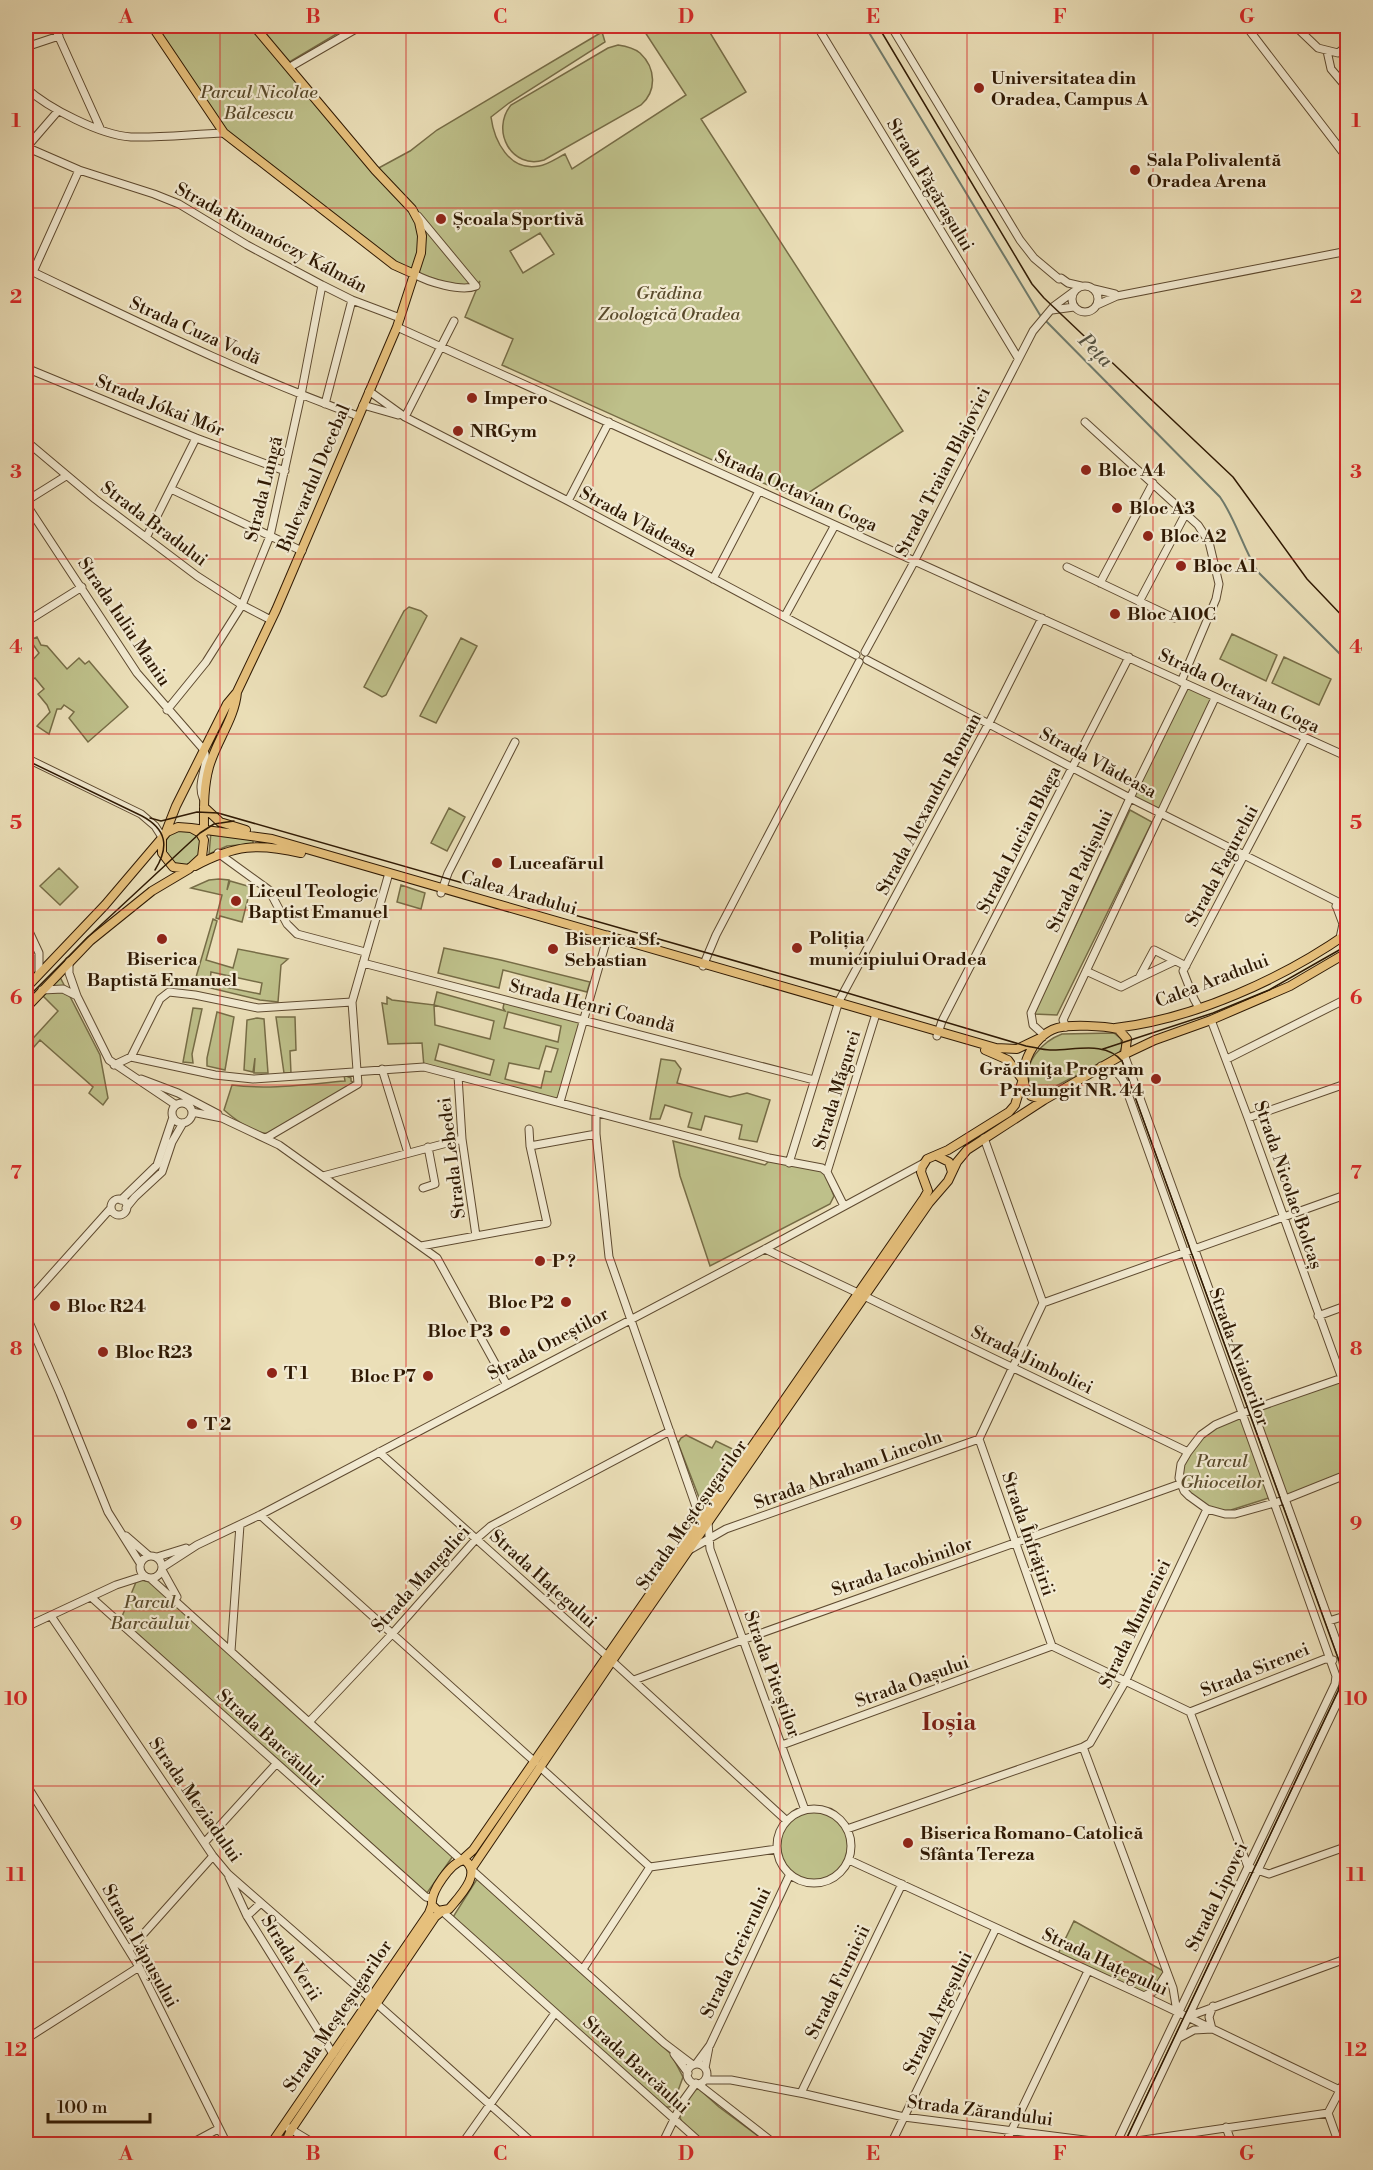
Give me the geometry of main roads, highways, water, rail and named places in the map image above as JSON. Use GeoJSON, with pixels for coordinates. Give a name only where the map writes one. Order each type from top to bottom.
{"type":"FeatureCollection","features":[{"type":"Feature","properties":{"kind":"main road"},"geometry":{"type":"LineString","coordinates":[[152,26],[224,133],[394,265],[414,274]]}},
{"type":"Feature","properties":{"kind":"main road","name":"Bulevardul Decebal"},"geometry":{"type":"LineString","coordinates":[[26,988],[105,905],[163,836],[227,704],[237,692],[302,551],[398,323],[421,253],[422,236],[419,222],[412,209],[375,170],[254,26]]}},
{"type":"Feature","properties":{"kind":"main road","name":"Bulevardul Decebal"},"geometry":{"type":"LineString","coordinates":[[204,840],[203,802],[209,767],[235,705],[237,692]]}},
{"type":"Feature","properties":{"kind":"main road"},"geometry":{"type":"LineString","coordinates":[[203,802],[220,822],[272,839]]}},
{"type":"Feature","properties":{"kind":"main road"},"geometry":{"type":"LineString","coordinates":[[26,1008],[90,941],[144,897],[192,867],[204,854],[204,840],[200,833],[191,828],[174,828],[163,836],[161,849],[167,861],[177,868],[192,867]]}},
{"type":"Feature","properties":{"kind":"main road","name":"Calea Aradului"},"geometry":{"type":"LineString","coordinates":[[191,828],[272,839],[442,891],[703,964],[937,1034],[1001,1056],[1011,1063],[1030,1096],[1044,1100],[1124,1054],[1290,986],[1347,952]]}},
{"type":"Feature","properties":{"kind":"main road","name":"Calea Aradului"},"geometry":{"type":"LineString","coordinates":[[192,867],[218,853],[246,847],[274,847],[388,875]]}},
{"type":"Feature","properties":{"kind":"main road","name":"Calea Aradului"},"geometry":{"type":"LineString","coordinates":[[838,1003],[875,1017],[1009,1050],[1021,1048],[1054,1028],[1115,1028],[1149,1023],[1199,1008],[1274,977],[1344,936]]}},
{"type":"Feature","properties":{"kind":"main road"},"geometry":{"type":"LineString","coordinates":[[1115,1028],[1126,1037],[1127,1045],[1124,1054]]}},
{"type":"Feature","properties":{"kind":"main road"},"geometry":{"type":"LineString","coordinates":[[1043,1036],[1028,1057],[1017,1100],[1011,1110],[937,1156],[927,1159],[917,1171],[925,1182],[934,1186],[944,1185],[951,1177],[964,1152],[1044,1100]]}},
{"type":"Feature","properties":{"kind":"main road"},"geometry":{"type":"LineString","coordinates":[[937,1156],[949,1162],[952,1172]]}},
{"type":"Feature","properties":{"kind":"main road","name":"Strada Meșteșugarilor"},"geometry":{"type":"LineString","coordinates":[[861,1295],[928,1191],[925,1182]]}},
{"type":"Feature","properties":{"kind":"main road","name":"Strada Meșteșugarilor"},"geometry":{"type":"LineString","coordinates":[[285,2145],[287,2127],[333,2054],[435,1917],[450,1907],[470,1880],[472,1869],[537,1764],[609,1658],[861,1295],[928,1203],[944,1185]]}},
{"type":"Feature","properties":{"kind":"main road","name":"Strada Meșteșugarilor"},"geometry":{"type":"LineString","coordinates":[[609,1658],[688,1551],[704,1521]]}},
{"type":"Feature","properties":{"kind":"main road","name":"Strada Meșteșugarilor"},"geometry":{"type":"LineString","coordinates":[[271,2145],[287,2127],[373,2001],[429,1913],[432,1902],[458,1859],[473,1850],[537,1764]]}},
{"type":"Feature","properties":{"kind":"main road"},"geometry":{"type":"LineString","coordinates":[[458,1859],[468,1862],[472,1869]]}},
{"type":"Feature","properties":{"kind":"main road"},"geometry":{"type":"LineString","coordinates":[[432,1902],[442,1912]]}},
{"type":"Feature","properties":{"kind":"waterway","name":"Peța"},"geometry":{"type":"LineString","coordinates":[[865,26],[1040,315],[1220,497],[1258,572],[1348,662]]}},
{"type":"Feature","properties":{"kind":"tram line"},"geometry":{"type":"LineString","coordinates":[[878,26],[1032,284],[1233,477],[1307,579],[1348,622]]}},
{"type":"Feature","properties":{"kind":"tram line"},"geometry":{"type":"LineString","coordinates":[[26,760],[150,821],[161,832],[164,846],[155,870]]}},
{"type":"Feature","properties":{"kind":"tram line"},"geometry":{"type":"LineString","coordinates":[[150,818],[161,821],[197,812],[218,813],[1026,1046],[1044,1050],[1098,1049],[1107,1051],[1122,1061],[1339,1661],[1342,1676],[1338,1691],[1124,2144]]}},
{"type":"Feature","properties":{"kind":"tram line"},"geometry":{"type":"LineString","coordinates":[[26,999],[89,936],[200,833],[214,824],[234,821]]}},
{"type":"Feature","properties":{"kind":"tram line"},"geometry":{"type":"LineString","coordinates":[[1103,1049],[1213,1013],[1269,990],[1348,945]]}},
{"type":"Feature","properties":{"kind":"place","name":"Universitatea din Oradea, Campus A"},"geometry":{"type":"Point","coordinates":[979,88]}},
{"type":"Feature","properties":{"kind":"place","name":"Sala Polivalentă Oradea Arena"},"geometry":{"type":"Point","coordinates":[1135,170]}},
{"type":"Feature","properties":{"kind":"place","name":"Școala Sportivă"},"geometry":{"type":"Point","coordinates":[441,219]}},
{"type":"Feature","properties":{"kind":"place","name":"Impero"},"geometry":{"type":"Point","coordinates":[472,398]}},
{"type":"Feature","properties":{"kind":"place","name":"NRGym"},"geometry":{"type":"Point","coordinates":[458,431]}},
{"type":"Feature","properties":{"kind":"place","name":"Bloc A4"},"geometry":{"type":"Point","coordinates":[1086,470]}},
{"type":"Feature","properties":{"kind":"place","name":"Bloc A3"},"geometry":{"type":"Point","coordinates":[1117,508]}},
{"type":"Feature","properties":{"kind":"place","name":"Bloc A2"},"geometry":{"type":"Point","coordinates":[1148,536]}},
{"type":"Feature","properties":{"kind":"place","name":"Bloc A1"},"geometry":{"type":"Point","coordinates":[1181,566]}},
{"type":"Feature","properties":{"kind":"place","name":"Bloc A10C"},"geometry":{"type":"Point","coordinates":[1115,614]}},
{"type":"Feature","properties":{"kind":"place","name":"Luceafărul"},"geometry":{"type":"Point","coordinates":[497,863]}},
{"type":"Feature","properties":{"kind":"place","name":"Liceul Teologic Baptist Emanuel"},"geometry":{"type":"Point","coordinates":[236,901]}},
{"type":"Feature","properties":{"kind":"place","name":"Biserica Baptistă Emanuel"},"geometry":{"type":"Point","coordinates":[162,939]}},
{"type":"Feature","properties":{"kind":"place","name":"Poliția municipiului Oradea"},"geometry":{"type":"Point","coordinates":[797,948]}},
{"type":"Feature","properties":{"kind":"place","name":"Biserica Sf. Sebastian"},"geometry":{"type":"Point","coordinates":[553,949]}},
{"type":"Feature","properties":{"kind":"place","name":"Grădiniţa Program Prelungit NR. 44"},"geometry":{"type":"Point","coordinates":[1156,1079]}},
{"type":"Feature","properties":{"kind":"place","name":"P ?"},"geometry":{"type":"Point","coordinates":[540,1261]}},
{"type":"Feature","properties":{"kind":"place","name":"Bloc P2"},"geometry":{"type":"Point","coordinates":[566,1302]}},
{"type":"Feature","properties":{"kind":"place","name":"Bloc R24"},"geometry":{"type":"Point","coordinates":[55,1306]}},
{"type":"Feature","properties":{"kind":"place","name":"Bloc P3"},"geometry":{"type":"Point","coordinates":[505,1331]}},
{"type":"Feature","properties":{"kind":"place","name":"Bloc R23"},"geometry":{"type":"Point","coordinates":[103,1352]}},
{"type":"Feature","properties":{"kind":"place","name":"T 1"},"geometry":{"type":"Point","coordinates":[272,1373]}},
{"type":"Feature","properties":{"kind":"place","name":"Bloc P7"},"geometry":{"type":"Point","coordinates":[428,1376]}},
{"type":"Feature","properties":{"kind":"place","name":"T 2"},"geometry":{"type":"Point","coordinates":[192,1424]}},
{"type":"Feature","properties":{"kind":"place","name":"Biserica Romano-Catolică Sfânta Tereza"},"geometry":{"type":"Point","coordinates":[908,1843]}},
{"type":"Feature","properties":{"kind":"district","name":"Ioșia"},"geometry":{"type":"Point","coordinates":[949,1723]}},
{"type":"Feature","properties":{"kind":"park label","name":"Parcul Nicolae Bălcescu"},"geometry":{"type":"Point","coordinates":[259,102]}},
{"type":"Feature","properties":{"kind":"park label","name":"Grădina Zoologică Oradea"},"geometry":{"type":"Point","coordinates":[669,303]}},
{"type":"Feature","properties":{"kind":"park label","name":"Parcul Ghioceilor"},"geometry":{"type":"Point","coordinates":[1222,1471]}},
{"type":"Feature","properties":{"kind":"park label","name":"Parcul Barcăului"},"geometry":{"type":"Point","coordinates":[150,1612]}}]}
